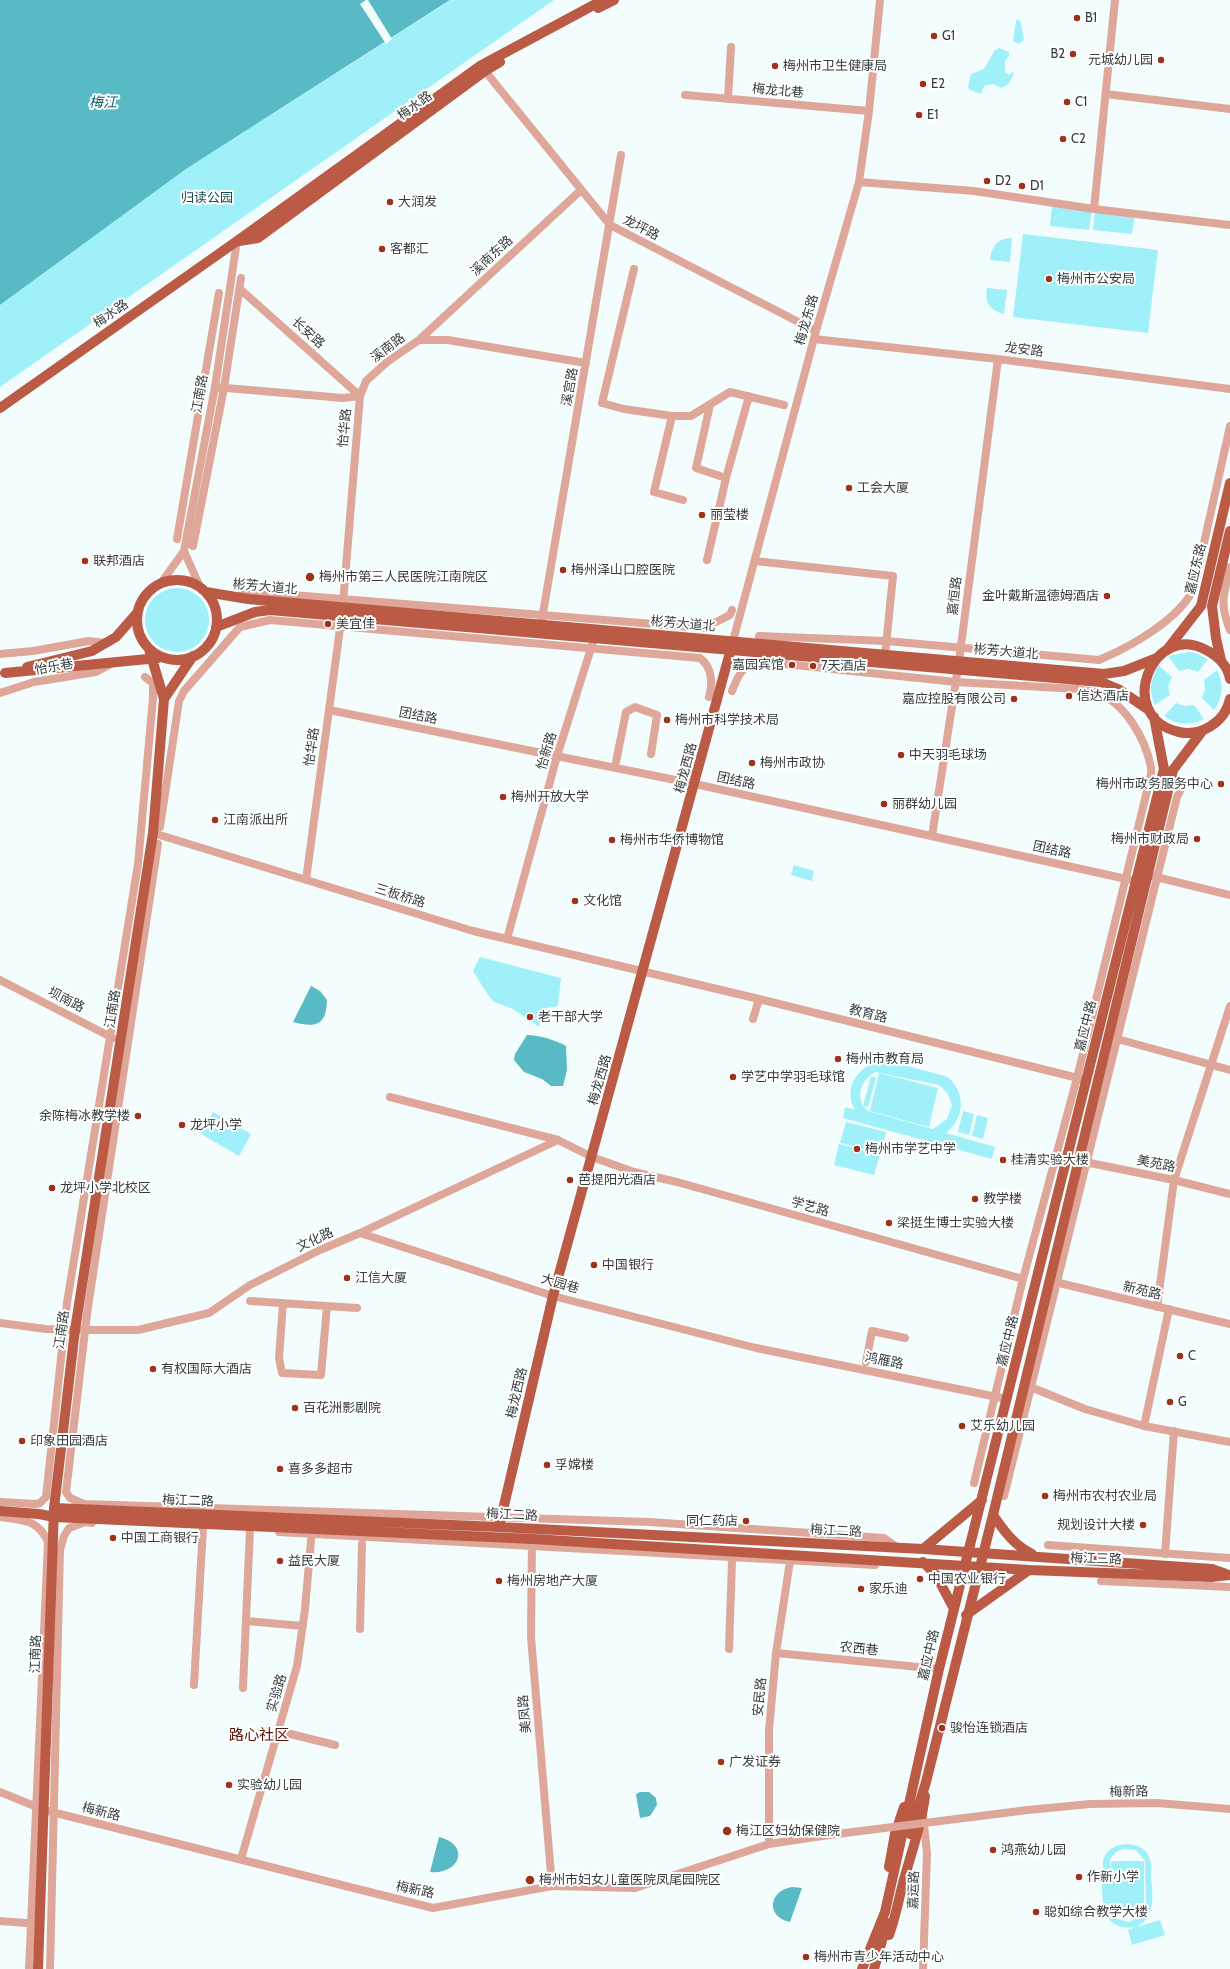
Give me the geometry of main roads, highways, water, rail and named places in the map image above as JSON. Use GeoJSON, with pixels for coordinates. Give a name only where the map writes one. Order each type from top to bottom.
{"type":"FeatureCollection","features":[{"type":"Feature","properties":{"kind":"main road","name":"梅水路"},"geometry":{"type":"LineString","coordinates":[[0,408],[237,241],[480,66],[603,0]]}},
{"type":"Feature","properties":{"kind":"main road","name":"梅水路"},"geometry":{"type":"LineString","coordinates":[[237,241],[258,238],[485,71],[563,26],[614,0]]}},
{"type":"Feature","properties":{"kind":"main road","name":"嘉应东路"},"geometry":{"type":"LineString","coordinates":[[1166,651],[1201,606],[1230,483]]}},
{"type":"Feature","properties":{"kind":"main road","name":"嘉应东路"},"geometry":{"type":"LineString","coordinates":[[1230,531],[1212,606],[1216,638],[1230,679]]}},
{"type":"Feature","properties":{"kind":"main road"},"geometry":{"type":"LineString","coordinates":[[177,580],[192,583],[203,590],[214,605],[216,627],[210,642],[205,648],[193,656],[178,660],[163,658],[151,654],[112,663],[2,673],[64,656],[92,651],[106,644],[116,637],[137,613],[141,602],[148,592],[161,583],[177,580]]}},
{"type":"Feature","properties":{"kind":"main road","name":"彬芳大道北"},"geometry":{"type":"LineString","coordinates":[[203,590],[248,599],[342,612],[593,643],[732,646],[885,655],[958,666],[1104,674],[1124,671],[1156,658]]}},
{"type":"Feature","properties":{"kind":"main road","name":"彬芳大道北"},"geometry":{"type":"LineString","coordinates":[[216,627],[255,612],[270,610],[542,620],[732,646],[958,666],[1101,682],[1118,688],[1152,713],[1166,727],[1188,733],[1203,730]]}},
{"type":"Feature","properties":{"kind":"main road"},"geometry":{"type":"LineString","coordinates":[[137,613],[139,633],[151,654]]}},
{"type":"Feature","properties":{"kind":"main road","name":"梅龙西路"},"geometry":{"type":"LineString","coordinates":[[500,1522],[553,1296],[732,646]]}},
{"type":"Feature","properties":{"kind":"main road"},"geometry":{"type":"LineString","coordinates":[[1156,658],[1166,651],[1181,646],[1198,646],[1210,652],[1225,666]]}},
{"type":"Feature","properties":{"kind":"main road","name":"江南路"},"geometry":{"type":"LineString","coordinates":[[38,1969],[54,1513],[75,1330],[121,1042],[157,830],[164,699],[151,654]]}},
{"type":"Feature","properties":{"kind":"main road","name":"江南路"},"geometry":{"type":"LineString","coordinates":[[164,699],[193,656]]}},
{"type":"Feature","properties":{"kind":"main road","name":"嘉应中路"},"geometry":{"type":"LineString","coordinates":[[862,1969],[871,1944],[900,1815],[913,1789],[939,1669],[1007,1399],[1082,1079],[1131,880],[1164,769],[1152,713],[1146,703],[1144,687],[1148,671],[1156,658]]}},
{"type":"Feature","properties":{"kind":"main road"},"geometry":{"type":"LineString","coordinates":[[1203,730],[1226,715],[1230,699]]}},
{"type":"Feature","properties":{"kind":"main road","name":"嘉应中路"},"geometry":{"type":"LineString","coordinates":[[874,1969],[917,1805],[926,1782],[966,1615],[1052,1282],[1082,1161],[1147,875],[1173,770],[1203,730]]}},
{"type":"Feature","properties":{"kind":"main road"},"geometry":{"type":"LineString","coordinates":[[923,1549],[982,1500]]}},
{"type":"Feature","properties":{"kind":"main road"},"geometry":{"type":"LineString","coordinates":[[0,1511],[39,1514],[54,1513]]}},
{"type":"Feature","properties":{"kind":"main road","name":"梅江二路"},"geometry":{"type":"LineString","coordinates":[[54,1513],[500,1522],[969,1552]]}},
{"type":"Feature","properties":{"kind":"main road","name":"梅江二路"},"geometry":{"type":"LineString","coordinates":[[54,1513],[312,1529],[532,1538],[792,1558],[887,1560],[965,1565]]}},
{"type":"Feature","properties":{"kind":"main road"},"geometry":{"type":"LineString","coordinates":[[992,1515],[1018,1547],[1037,1556]]}},
{"type":"Feature","properties":{"kind":"main road","name":"梅江三路"},"geometry":{"type":"LineString","coordinates":[[969,1552],[1212,1568],[1228,1574]]}},
{"type":"Feature","properties":{"kind":"main road"},"geometry":{"type":"LineString","coordinates":[[923,1562],[936,1575],[954,1609]]}},
{"type":"Feature","properties":{"kind":"main road","name":"梅江三路"},"geometry":{"type":"LineString","coordinates":[[965,1565],[1029,1570],[1211,1577],[1228,1574]]}},
{"type":"Feature","properties":{"kind":"main road"},"geometry":{"type":"LineString","coordinates":[[966,1615],[1029,1570]]}},
{"type":"Feature","properties":{"kind":"main road"},"geometry":{"type":"LineString","coordinates":[[874,1969],[885,1948],[895,1920],[906,1869],[916,1841],[923,1813],[926,1782]]}},
{"type":"Feature","properties":{"kind":"water","name":"梅江"},"geometry":{"type":"Polygon","coordinates":[[[0,0],[450,0],[186,169],[0,305],[0,0]]]}},
{"type":"Feature","properties":{"kind":"water"},"geometry":{"type":"Polygon","coordinates":[[[311,986],[320,991],[327,1000],[326,1009],[322,1020],[314,1025],[293,1022],[311,986]]]}},
{"type":"Feature","properties":{"kind":"water"},"geometry":{"type":"Polygon","coordinates":[[[527,1035],[547,1038],[566,1046],[567,1070],[563,1086],[551,1086],[542,1079],[524,1072],[514,1060],[515,1054],[527,1035]]]}},
{"type":"Feature","properties":{"kind":"water"},"geometry":{"type":"Polygon","coordinates":[[[640,1792],[649,1792],[656,1798],[657,1805],[650,1816],[640,1818],[636,1794],[640,1792]]]}},
{"type":"Feature","properties":{"kind":"water"},"geometry":{"type":"Polygon","coordinates":[[[439,1837],[449,1841],[455,1846],[458,1852],[458,1859],[449,1869],[440,1872],[430,1872],[439,1837]]]}},
{"type":"Feature","properties":{"kind":"water"},"geometry":{"type":"Polygon","coordinates":[[[792,1887],[802,1888],[790,1922],[777,1915],[773,1904],[778,1893],[784,1889],[792,1887]]]}},
{"type":"Feature","properties":{"kind":"place","name":"B1"},"geometry":{"type":"Point","coordinates":[1077,18]}},
{"type":"Feature","properties":{"kind":"place","name":"G1"},"geometry":{"type":"Point","coordinates":[934,36]}},
{"type":"Feature","properties":{"kind":"place","name":"B2"},"geometry":{"type":"Point","coordinates":[1073,54]}},
{"type":"Feature","properties":{"kind":"place","name":"元城幼儿园"},"geometry":{"type":"Point","coordinates":[1161,60]}},
{"type":"Feature","properties":{"kind":"place","name":"梅州市卫生健康局"},"geometry":{"type":"Point","coordinates":[775,66]}},
{"type":"Feature","properties":{"kind":"place","name":"E2"},"geometry":{"type":"Point","coordinates":[923,84]}},
{"type":"Feature","properties":{"kind":"place","name":"C1"},"geometry":{"type":"Point","coordinates":[1067,102]}},
{"type":"Feature","properties":{"kind":"place","name":"E1"},"geometry":{"type":"Point","coordinates":[919,115]}},
{"type":"Feature","properties":{"kind":"place","name":"C2"},"geometry":{"type":"Point","coordinates":[1063,139]}},
{"type":"Feature","properties":{"kind":"place","name":"D2"},"geometry":{"type":"Point","coordinates":[987,181]}},
{"type":"Feature","properties":{"kind":"place","name":"D1"},"geometry":{"type":"Point","coordinates":[1022,186]}},
{"type":"Feature","properties":{"kind":"place","name":"大润发"},"geometry":{"type":"Point","coordinates":[390,202]}},
{"type":"Feature","properties":{"kind":"place","name":"客都汇"},"geometry":{"type":"Point","coordinates":[382,249]}},
{"type":"Feature","properties":{"kind":"place","name":"梅州市公安局"},"geometry":{"type":"Point","coordinates":[1049,279]}},
{"type":"Feature","properties":{"kind":"place","name":"工会大厦"},"geometry":{"type":"Point","coordinates":[849,488]}},
{"type":"Feature","properties":{"kind":"place","name":"丽莹楼"},"geometry":{"type":"Point","coordinates":[702,515]}},
{"type":"Feature","properties":{"kind":"place","name":"联邦酒店"},"geometry":{"type":"Point","coordinates":[85,561]}},
{"type":"Feature","properties":{"kind":"place","name":"梅州泽山口腔医院"},"geometry":{"type":"Point","coordinates":[563,570]}},
{"type":"Feature","properties":{"kind":"place","name":"梅州市第三人民医院江南院区"},"geometry":{"type":"Point","coordinates":[310,577]}},
{"type":"Feature","properties":{"kind":"place","name":"金叶戴斯温德姆酒店"},"geometry":{"type":"Point","coordinates":[1107,596]}},
{"type":"Feature","properties":{"kind":"place","name":"美宜佳"},"geometry":{"type":"Point","coordinates":[328,624]}},
{"type":"Feature","properties":{"kind":"place","name":"嘉园宾馆"},"geometry":{"type":"Point","coordinates":[792,665]}},
{"type":"Feature","properties":{"kind":"place","name":"7天酒店"},"geometry":{"type":"Point","coordinates":[813,666]}},
{"type":"Feature","properties":{"kind":"place","name":"信达酒店"},"geometry":{"type":"Point","coordinates":[1069,696]}},
{"type":"Feature","properties":{"kind":"place","name":"嘉应控股有限公司"},"geometry":{"type":"Point","coordinates":[1014,699]}},
{"type":"Feature","properties":{"kind":"place","name":"梅州市科学技术局"},"geometry":{"type":"Point","coordinates":[667,720]}},
{"type":"Feature","properties":{"kind":"place","name":"中天羽毛球场"},"geometry":{"type":"Point","coordinates":[901,755]}},
{"type":"Feature","properties":{"kind":"place","name":"梅州市政协"},"geometry":{"type":"Point","coordinates":[752,763]}},
{"type":"Feature","properties":{"kind":"place","name":"梅州市政务服务中心"},"geometry":{"type":"Point","coordinates":[1221,784]}},
{"type":"Feature","properties":{"kind":"place","name":"梅州开放大学"},"geometry":{"type":"Point","coordinates":[503,797]}},
{"type":"Feature","properties":{"kind":"place","name":"丽群幼儿园"},"geometry":{"type":"Point","coordinates":[884,804]}},
{"type":"Feature","properties":{"kind":"place","name":"江南派出所"},"geometry":{"type":"Point","coordinates":[215,820]}},
{"type":"Feature","properties":{"kind":"place","name":"梅州市财政局"},"geometry":{"type":"Point","coordinates":[1197,839]}},
{"type":"Feature","properties":{"kind":"place","name":"梅州市华侨博物馆"},"geometry":{"type":"Point","coordinates":[612,840]}},
{"type":"Feature","properties":{"kind":"place","name":"文化馆"},"geometry":{"type":"Point","coordinates":[575,901]}},
{"type":"Feature","properties":{"kind":"place","name":"老干部大学"},"geometry":{"type":"Point","coordinates":[530,1017]}},
{"type":"Feature","properties":{"kind":"place","name":"梅州市教育局"},"geometry":{"type":"Point","coordinates":[838,1059]}},
{"type":"Feature","properties":{"kind":"place","name":"学艺中学羽毛球馆"},"geometry":{"type":"Point","coordinates":[733,1077]}},
{"type":"Feature","properties":{"kind":"place","name":"余陈梅冰教学楼"},"geometry":{"type":"Point","coordinates":[138,1116]}},
{"type":"Feature","properties":{"kind":"place","name":"龙坪小学"},"geometry":{"type":"Point","coordinates":[182,1125]}},
{"type":"Feature","properties":{"kind":"place","name":"梅州市学艺中学"},"geometry":{"type":"Point","coordinates":[857,1149]}},
{"type":"Feature","properties":{"kind":"place","name":"桂清实验大楼"},"geometry":{"type":"Point","coordinates":[1003,1160]}},
{"type":"Feature","properties":{"kind":"place","name":"芭提阳光酒店"},"geometry":{"type":"Point","coordinates":[570,1180]}},
{"type":"Feature","properties":{"kind":"place","name":"龙坪小学北校区"},"geometry":{"type":"Point","coordinates":[52,1188]}},
{"type":"Feature","properties":{"kind":"place","name":"教学楼"},"geometry":{"type":"Point","coordinates":[975,1199]}},
{"type":"Feature","properties":{"kind":"place","name":"梁挺生博士实验大楼"},"geometry":{"type":"Point","coordinates":[889,1223]}},
{"type":"Feature","properties":{"kind":"place","name":"中国银行"},"geometry":{"type":"Point","coordinates":[594,1265]}},
{"type":"Feature","properties":{"kind":"place","name":"江信大厦"},"geometry":{"type":"Point","coordinates":[347,1278]}},
{"type":"Feature","properties":{"kind":"place","name":"C"},"geometry":{"type":"Point","coordinates":[1180,1356]}},
{"type":"Feature","properties":{"kind":"place","name":"有权国际大酒店"},"geometry":{"type":"Point","coordinates":[153,1369]}},
{"type":"Feature","properties":{"kind":"place","name":"G"},"geometry":{"type":"Point","coordinates":[1170,1402]}},
{"type":"Feature","properties":{"kind":"place","name":"百花洲影剧院"},"geometry":{"type":"Point","coordinates":[295,1408]}},
{"type":"Feature","properties":{"kind":"place","name":"艾乐幼儿园"},"geometry":{"type":"Point","coordinates":[962,1426]}},
{"type":"Feature","properties":{"kind":"place","name":"印象田园酒店"},"geometry":{"type":"Point","coordinates":[22,1441]}},
{"type":"Feature","properties":{"kind":"place","name":"孚嫦楼"},"geometry":{"type":"Point","coordinates":[547,1465]}},
{"type":"Feature","properties":{"kind":"place","name":"喜多多超市"},"geometry":{"type":"Point","coordinates":[280,1469]}},
{"type":"Feature","properties":{"kind":"place","name":"梅州市农村农业局"},"geometry":{"type":"Point","coordinates":[1045,1496]}},
{"type":"Feature","properties":{"kind":"place","name":"同仁药店"},"geometry":{"type":"Point","coordinates":[746,1521]}},
{"type":"Feature","properties":{"kind":"place","name":"规划设计大楼"},"geometry":{"type":"Point","coordinates":[1143,1525]}},
{"type":"Feature","properties":{"kind":"place","name":"中国工商银行"},"geometry":{"type":"Point","coordinates":[113,1538]}},
{"type":"Feature","properties":{"kind":"place","name":"益民大厦"},"geometry":{"type":"Point","coordinates":[280,1561]}},
{"type":"Feature","properties":{"kind":"place","name":"中国农业银行"},"geometry":{"type":"Point","coordinates":[920,1579]}},
{"type":"Feature","properties":{"kind":"place","name":"梅州房地产大厦"},"geometry":{"type":"Point","coordinates":[499,1581]}},
{"type":"Feature","properties":{"kind":"place","name":"家乐迪"},"geometry":{"type":"Point","coordinates":[861,1589]}},
{"type":"Feature","properties":{"kind":"place","name":"骏怡连锁酒店"},"geometry":{"type":"Point","coordinates":[942,1728]}},
{"type":"Feature","properties":{"kind":"place","name":"广发证券"},"geometry":{"type":"Point","coordinates":[721,1762]}},
{"type":"Feature","properties":{"kind":"place","name":"实验幼儿园"},"geometry":{"type":"Point","coordinates":[229,1785]}},
{"type":"Feature","properties":{"kind":"place","name":"梅江区妇幼保健院"},"geometry":{"type":"Point","coordinates":[727,1831]}},
{"type":"Feature","properties":{"kind":"place","name":"鸿燕幼儿园"},"geometry":{"type":"Point","coordinates":[993,1850]}},
{"type":"Feature","properties":{"kind":"place","name":"作新小学"},"geometry":{"type":"Point","coordinates":[1079,1877]}},
{"type":"Feature","properties":{"kind":"place","name":"梅州市妇女儿童医院凤尾园院区"},"geometry":{"type":"Point","coordinates":[530,1880]}},
{"type":"Feature","properties":{"kind":"place","name":"聪如综合教学大楼"},"geometry":{"type":"Point","coordinates":[1036,1912]}},
{"type":"Feature","properties":{"kind":"place","name":"梅州市青少年活动中心"},"geometry":{"type":"Point","coordinates":[806,1957]}},
{"type":"Feature","properties":{"kind":"district","name":"路心社区"},"geometry":{"type":"Point","coordinates":[259,1736]}},
{"type":"Feature","properties":{"kind":"park label","name":"归读公园"},"geometry":{"type":"Point","coordinates":[207,198]}}]}
